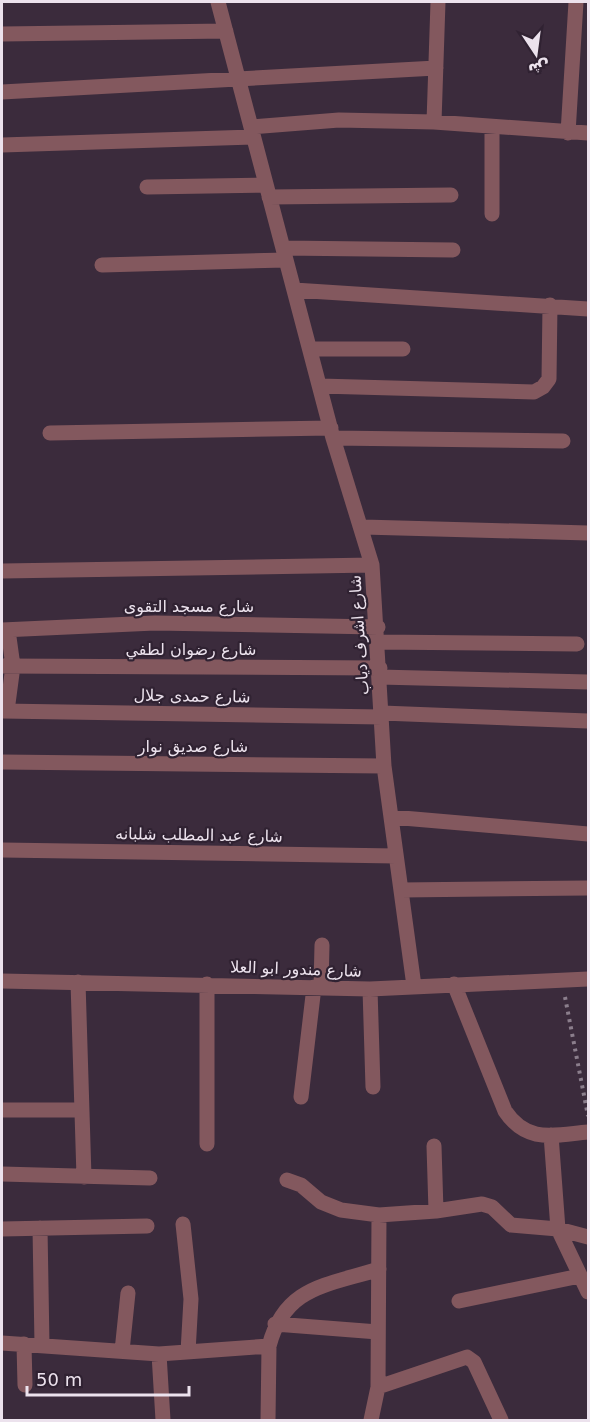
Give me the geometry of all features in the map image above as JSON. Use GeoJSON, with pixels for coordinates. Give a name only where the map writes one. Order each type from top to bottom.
{"type":"FeatureCollection","features":[{"type":"Feature","properties":{"kind":"street","name":"شارع اشرف دياب"},"geometry":{"type":"LineString","coordinates":[[218,2],[332,433],[363,527],[372,565],[378,634],[384,765],[414,986]]}},
{"type":"Feature","properties":{"kind":"street"},"geometry":{"type":"LineString","coordinates":[[434,122],[438,2]]}},
{"type":"Feature","properties":{"kind":"street"},"geometry":{"type":"LineString","coordinates":[[568,133],[576,2]]}},
{"type":"Feature","properties":{"kind":"street"},"geometry":{"type":"LineString","coordinates":[[2,34],[226,31]]}},
{"type":"Feature","properties":{"kind":"street"},"geometry":{"type":"LineString","coordinates":[[2,92],[436,68]]}},
{"type":"Feature","properties":{"kind":"street"},"geometry":{"type":"LineString","coordinates":[[3,146],[252,132],[326,121],[434,122],[588,133]]}},
{"type":"Feature","properties":{"kind":"street"},"geometry":{"type":"LineString","coordinates":[[492,127],[492,214]]}},
{"type":"Feature","properties":{"kind":"street"},"geometry":{"type":"LineString","coordinates":[[147,187],[452,195]]}},
{"type":"Feature","properties":{"kind":"street"},"geometry":{"type":"LineString","coordinates":[[102,265],[284,254],[453,250]]}},
{"type":"Feature","properties":{"kind":"street"},"geometry":{"type":"LineString","coordinates":[[294,290],[588,309]]}},
{"type":"Feature","properties":{"kind":"street"},"geometry":{"type":"LineString","coordinates":[[320,386],[534,392],[543,387],[549,379],[550,305]]}},
{"type":"Feature","properties":{"kind":"street"},"geometry":{"type":"LineString","coordinates":[[310,349],[403,349]]}},
{"type":"Feature","properties":{"kind":"street"},"geometry":{"type":"LineString","coordinates":[[50,433],[332,433],[563,441]]}},
{"type":"Feature","properties":{"kind":"street"},"geometry":{"type":"LineString","coordinates":[[363,527],[588,533]]}},
{"type":"Feature","properties":{"kind":"street"},"geometry":{"type":"LineString","coordinates":[[2,571],[372,565]]}},
{"type":"Feature","properties":{"kind":"street","name":"شارع مسجد التقوى"},"geometry":{"type":"LineString","coordinates":[[5,630],[154,622],[577,644]]}},
{"type":"Feature","properties":{"kind":"street"},"geometry":{"type":"LineString","coordinates":[[4,711],[7,666],[5,630]]}},
{"type":"Feature","properties":{"kind":"street","name":"شارع رضوان لطفي"},"geometry":{"type":"LineString","coordinates":[[7,666],[379,673],[588,682]]}},
{"type":"Feature","properties":{"kind":"street","name":"شارع حمدى جلال"},"geometry":{"type":"LineString","coordinates":[[4,711],[382,715],[588,721]]}},
{"type":"Feature","properties":{"kind":"street","name":"شارع صديق نوار"},"geometry":{"type":"LineString","coordinates":[[2,762],[384,765]]}},
{"type":"Feature","properties":{"kind":"street"},"geometry":{"type":"LineString","coordinates":[[391,817],[588,834]]}},
{"type":"Feature","properties":{"kind":"street","name":"شارع عبد المطلب شلبانه"},"geometry":{"type":"LineString","coordinates":[[2,850],[396,856]]}},
{"type":"Feature","properties":{"kind":"street"},"geometry":{"type":"LineString","coordinates":[[401,890],[588,888]]}},
{"type":"Feature","properties":{"kind":"street"},"geometry":{"type":"LineString","coordinates":[[301,1097],[322,945]]}},
{"type":"Feature","properties":{"kind":"street","name":"شارع مندور ابو العلا"},"geometry":{"type":"LineString","coordinates":[[2,981],[370,989],[588,979]]}},
{"type":"Feature","properties":{"kind":"street"},"geometry":{"type":"LineString","coordinates":[[78,982],[84,1177]]}},
{"type":"Feature","properties":{"kind":"street"},"geometry":{"type":"LineString","coordinates":[[207,984],[207,1144]]}},
{"type":"Feature","properties":{"kind":"street"},"geometry":{"type":"LineString","coordinates":[[454,984],[505,1111],[513,1123],[537,1136],[588,1132]]}},
{"type":"Feature","properties":{"kind":"street"},"geometry":{"type":"LineString","coordinates":[[370,989],[373,1087]]}},
{"type":"Feature","properties":{"kind":"street"},"geometry":{"type":"LineString","coordinates":[[2,1110],[81,1110]]}},
{"type":"Feature","properties":{"kind":"street"},"geometry":{"type":"LineString","coordinates":[[551,1135],[558,1229],[588,1292]]}},
{"type":"Feature","properties":{"kind":"street"},"geometry":{"type":"LineString","coordinates":[[434,1146],[436,1211]]}},
{"type":"Feature","properties":{"kind":"street"},"geometry":{"type":"LineString","coordinates":[[2,1174],[150,1178]]}},
{"type":"Feature","properties":{"kind":"street"},"geometry":{"type":"LineString","coordinates":[[287,1180],[301,1185],[321,1202],[341,1210],[379,1215],[436,1211],[482,1204],[492,1207],[511,1225],[558,1229],[588,1237]]}},
{"type":"Feature","properties":{"kind":"street"},"geometry":{"type":"LineString","coordinates":[[371,1420],[378,1387],[379,1215]]}},
{"type":"Feature","properties":{"kind":"street"},"geometry":{"type":"LineString","coordinates":[[183,1224],[191,1299],[188,1352]]}},
{"type":"Feature","properties":{"kind":"street"},"geometry":{"type":"LineString","coordinates":[[2,1229],[147,1226]]}},
{"type":"Feature","properties":{"kind":"street"},"geometry":{"type":"LineString","coordinates":[[40,1228],[42,1345]]}},
{"type":"Feature","properties":{"kind":"street"},"geometry":{"type":"LineString","coordinates":[[268,1420],[268,1346],[275,1324],[296,1300],[311,1289],[378,1269]]}},
{"type":"Feature","properties":{"kind":"street"},"geometry":{"type":"LineString","coordinates":[[459,1301],[580,1276]]}},
{"type":"Feature","properties":{"kind":"street"},"geometry":{"type":"LineString","coordinates":[[122,1351],[128,1293]]}},
{"type":"Feature","properties":{"kind":"street"},"geometry":{"type":"LineString","coordinates":[[275,1324],[378,1332]]}},
{"type":"Feature","properties":{"kind":"street"},"geometry":{"type":"LineString","coordinates":[[2,1343],[159,1354],[268,1346]]}},
{"type":"Feature","properties":{"kind":"street"},"geometry":{"type":"LineString","coordinates":[[24,1344],[25,1384]]}},
{"type":"Feature","properties":{"kind":"street"},"geometry":{"type":"LineString","coordinates":[[159,1354],[163,1420]]}},
{"type":"Feature","properties":{"kind":"street"},"geometry":{"type":"LineString","coordinates":[[378,1387],[467,1357],[474,1362],[501,1420]]}},
{"type":"Feature","properties":{"kind":"path"},"geometry":{"type":"LineString","coordinates":[[562,979],[588,1120]]}}]}
